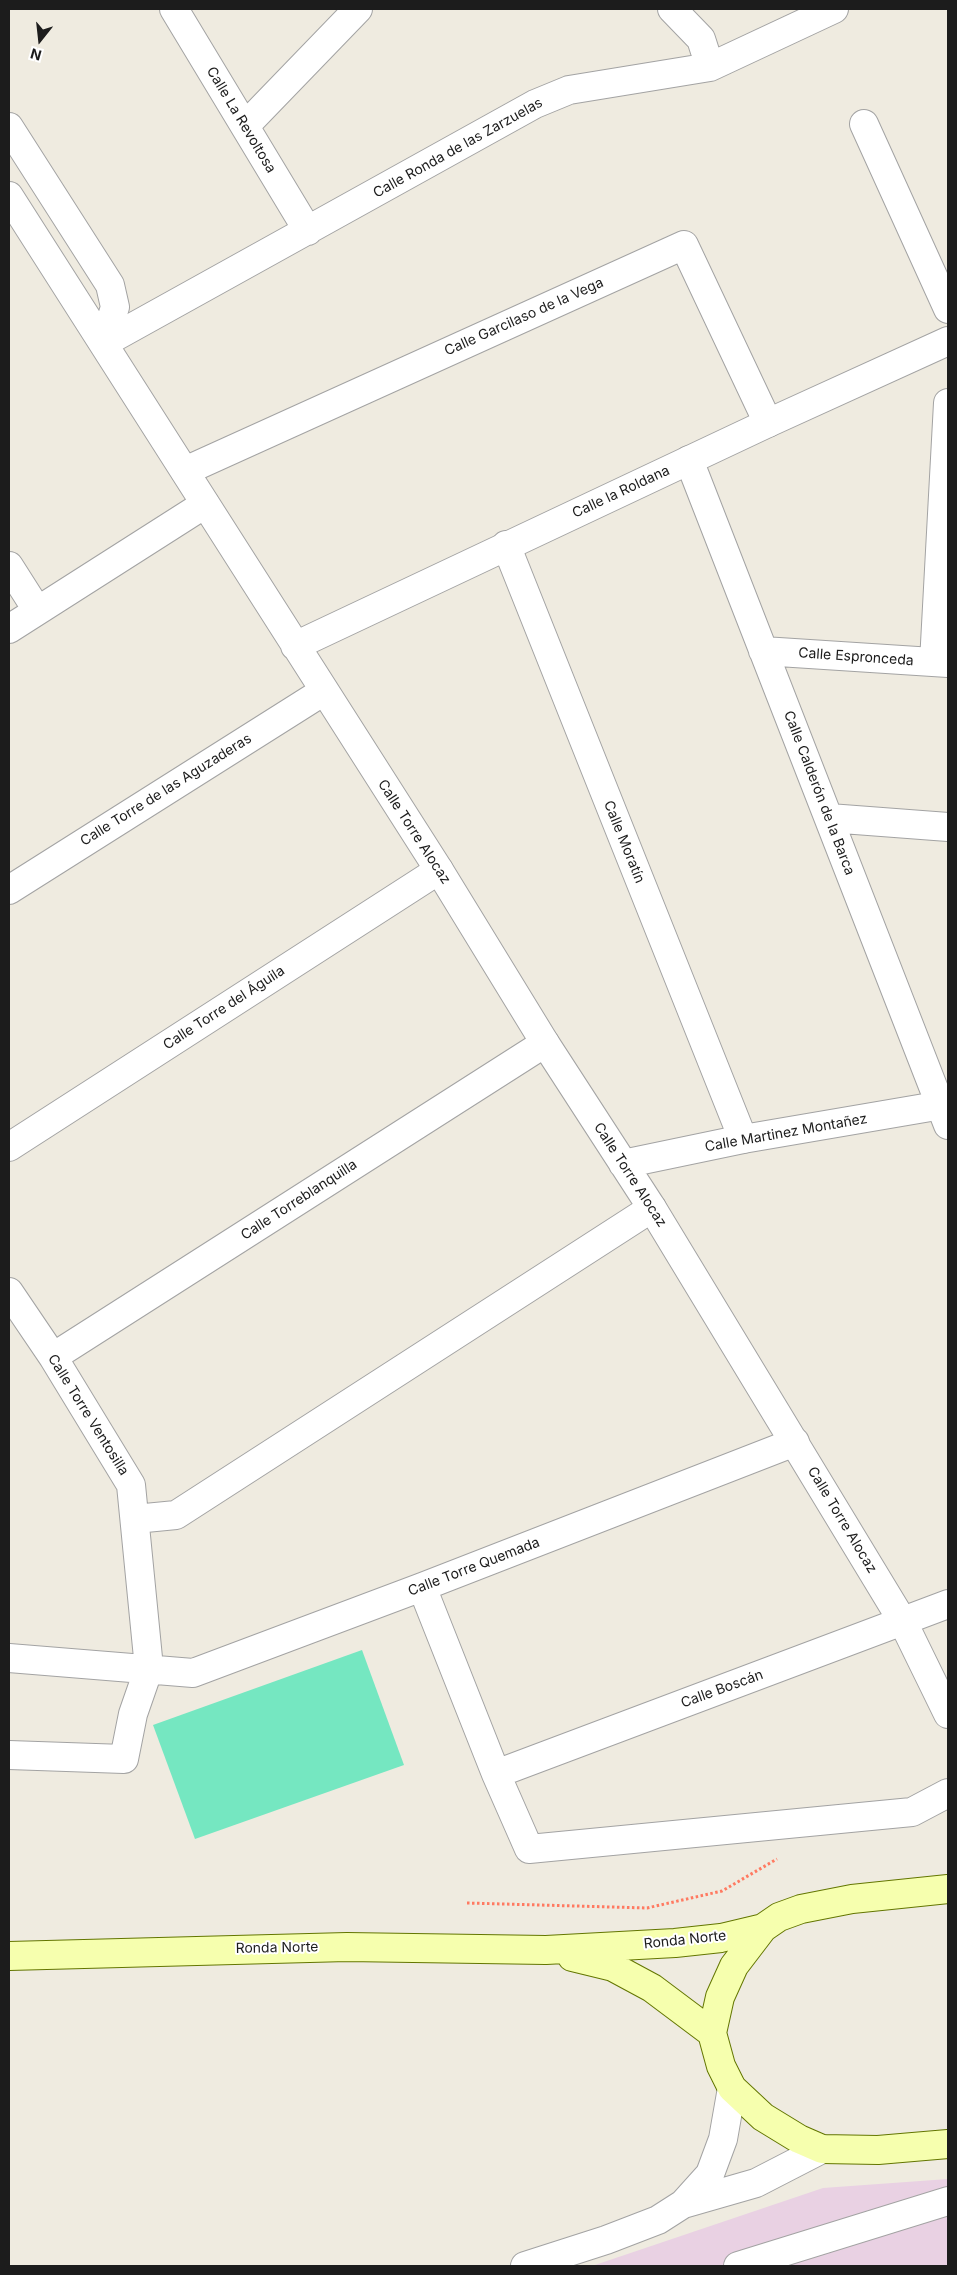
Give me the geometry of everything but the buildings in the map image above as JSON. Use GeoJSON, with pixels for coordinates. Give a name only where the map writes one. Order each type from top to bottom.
{"type":"FeatureCollection","features":[{"type":"Feature","properties":{"kind":"main road"},"geometry":{"type":"LineString","coordinates":[[948,1889],[852,1898],[801,1909],[779,1917],[763,1928],[734,1966],[720,1997],[712,2033],[721,2066],[732,2088],[763,2117],[798,2139],[822,2149],[878,2150],[948,2144]]}},
{"type":"Feature","properties":{"kind":"main road","name":"Ronda Norte"},"geometry":{"type":"LineString","coordinates":[[9,1956],[347,1947],[546,1950],[675,1943],[721,1938],[763,1928]]}},
{"type":"Feature","properties":{"kind":"main road","name":"Ronda Norte"},"geometry":{"type":"LineString","coordinates":[[546,1950],[613,1967],[652,1988],[712,2033]]}},
{"type":"Feature","properties":{"kind":"street","name":"Calle La Revoltosa"},"geometry":{"type":"LineString","coordinates":[[174,9],[308,231]]}},
{"type":"Feature","properties":{"kind":"street"},"geometry":{"type":"LineString","coordinates":[[246,126],[358,9]]}},
{"type":"Feature","properties":{"kind":"street"},"geometry":{"type":"LineString","coordinates":[[672,9],[701,39],[710,67]]}},
{"type":"Feature","properties":{"kind":"street","name":"Calle Ronda de las Zarzuelas"},"geometry":{"type":"LineString","coordinates":[[104,344],[535,104],[569,90],[710,67],[834,9]]}},
{"type":"Feature","properties":{"kind":"street"},"geometry":{"type":"LineString","coordinates":[[864,124],[948,308]]}},
{"type":"Feature","properties":{"kind":"street"},"geometry":{"type":"LineString","coordinates":[[9,127],[110,285],[115,307],[104,344]]}},
{"type":"Feature","properties":{"kind":"street"},"geometry":{"type":"LineString","coordinates":[[9,196],[104,344]]}},
{"type":"Feature","properties":{"kind":"street","name":"Calle Garcilaso de la Vega"},"geometry":{"type":"LineString","coordinates":[[185,471],[684,245],[768,423]]}},
{"type":"Feature","properties":{"kind":"street","name":"Calle la Roldana"},"geometry":{"type":"LineString","coordinates":[[294,646],[506,545],[948,341]]}},
{"type":"Feature","properties":{"kind":"street","name":"Calle Torre Alocaz"},"geometry":{"type":"LineString","coordinates":[[104,344],[294,646],[439,870],[545,1043],[652,1208],[903,1622],[948,1714]]}},
{"type":"Feature","properties":{"kind":"street"},"geometry":{"type":"LineString","coordinates":[[941,662],[948,403]]}},
{"type":"Feature","properties":{"kind":"street","name":"Calle Calderón de la Barca"},"geometry":{"type":"LineString","coordinates":[[689,460],[946,1112]]}},
{"type":"Feature","properties":{"kind":"street"},"geometry":{"type":"LineString","coordinates":[[9,629],[205,504]]}},
{"type":"Feature","properties":{"kind":"street","name":"Calle Moratín"},"geometry":{"type":"LineString","coordinates":[[506,545],[743,1139]]}},
{"type":"Feature","properties":{"kind":"street"},"geometry":{"type":"LineString","coordinates":[[9,566],[37,610]]}},
{"type":"Feature","properties":{"kind":"street","name":"Calle Espronceda"},"geometry":{"type":"LineString","coordinates":[[763,651],[941,662]]}},
{"type":"Feature","properties":{"kind":"street","name":"Calle Torre de las Aguzaderas"},"geometry":{"type":"LineString","coordinates":[[9,890],[324,691]]}},
{"type":"Feature","properties":{"kind":"street"},"geometry":{"type":"LineString","coordinates":[[829,818],[948,827]]}},
{"type":"Feature","properties":{"kind":"street","name":"Calle Torre del Águila"},"geometry":{"type":"LineString","coordinates":[[9,1147],[439,870]]}},
{"type":"Feature","properties":{"kind":"street","name":"Calle Torreblanquilla"},"geometry":{"type":"LineString","coordinates":[[53,1357],[545,1043]]}},
{"type":"Feature","properties":{"kind":"street","name":"Calle Martinez Montañez"},"geometry":{"type":"LineString","coordinates":[[623,1164],[743,1139],[946,1112]]}},
{"type":"Feature","properties":{"kind":"street"},"geometry":{"type":"LineString","coordinates":[[135,1519],[176,1515],[652,1208]]}},
{"type":"Feature","properties":{"kind":"street","name":"Calle Torre Ventosilla"},"geometry":{"type":"LineString","coordinates":[[9,1292],[17,1324],[53,1357],[131,1485],[149,1668]]}},
{"type":"Feature","properties":{"kind":"street","name":"Calle Torre Quemada"},"geometry":{"type":"LineString","coordinates":[[9,1658],[193,1673],[422,1587],[795,1442]]}},
{"type":"Feature","properties":{"kind":"street"},"geometry":{"type":"LineString","coordinates":[[422,1587],[496,1774],[529,1849],[912,1812],[948,1793]]}},
{"type":"Feature","properties":{"kind":"street","name":"Calle Boscán"},"geometry":{"type":"LineString","coordinates":[[496,1774],[948,1604]]}},
{"type":"Feature","properties":{"kind":"street"},"geometry":{"type":"LineString","coordinates":[[9,1754],[124,1759],[133,1714],[149,1668]]}},
{"type":"Feature","properties":{"kind":"street"},"geometry":{"type":"LineString","coordinates":[[525,2266],[606,2240],[658,2220],[683,2204],[710,2174],[723,2139],[732,2088]]}},
{"type":"Feature","properties":{"kind":"street"},"geometry":{"type":"LineString","coordinates":[[683,2204],[756,2183],[822,2149]]}},
{"type":"Feature","properties":{"kind":"street"},"geometry":{"type":"LineString","coordinates":[[738,2266],[948,2201]]}},
{"type":"Feature","properties":{"kind":"path"},"geometry":{"type":"LineString","coordinates":[[467,1903],[647,1908],[722,1890],[781,1856]]}},
{"type":"Feature","properties":{"kind":"shaded area"},"geometry":{"type":"Polygon","coordinates":[[[948,2179],[948,2266],[592,2266],[823,2188],[948,2179]]]}},
{"type":"Feature","properties":{"kind":"green space"},"geometry":{"type":"Polygon","coordinates":[[[362,1650],[404,1765],[195,1839],[153,1725],[362,1650]]]}}]}
